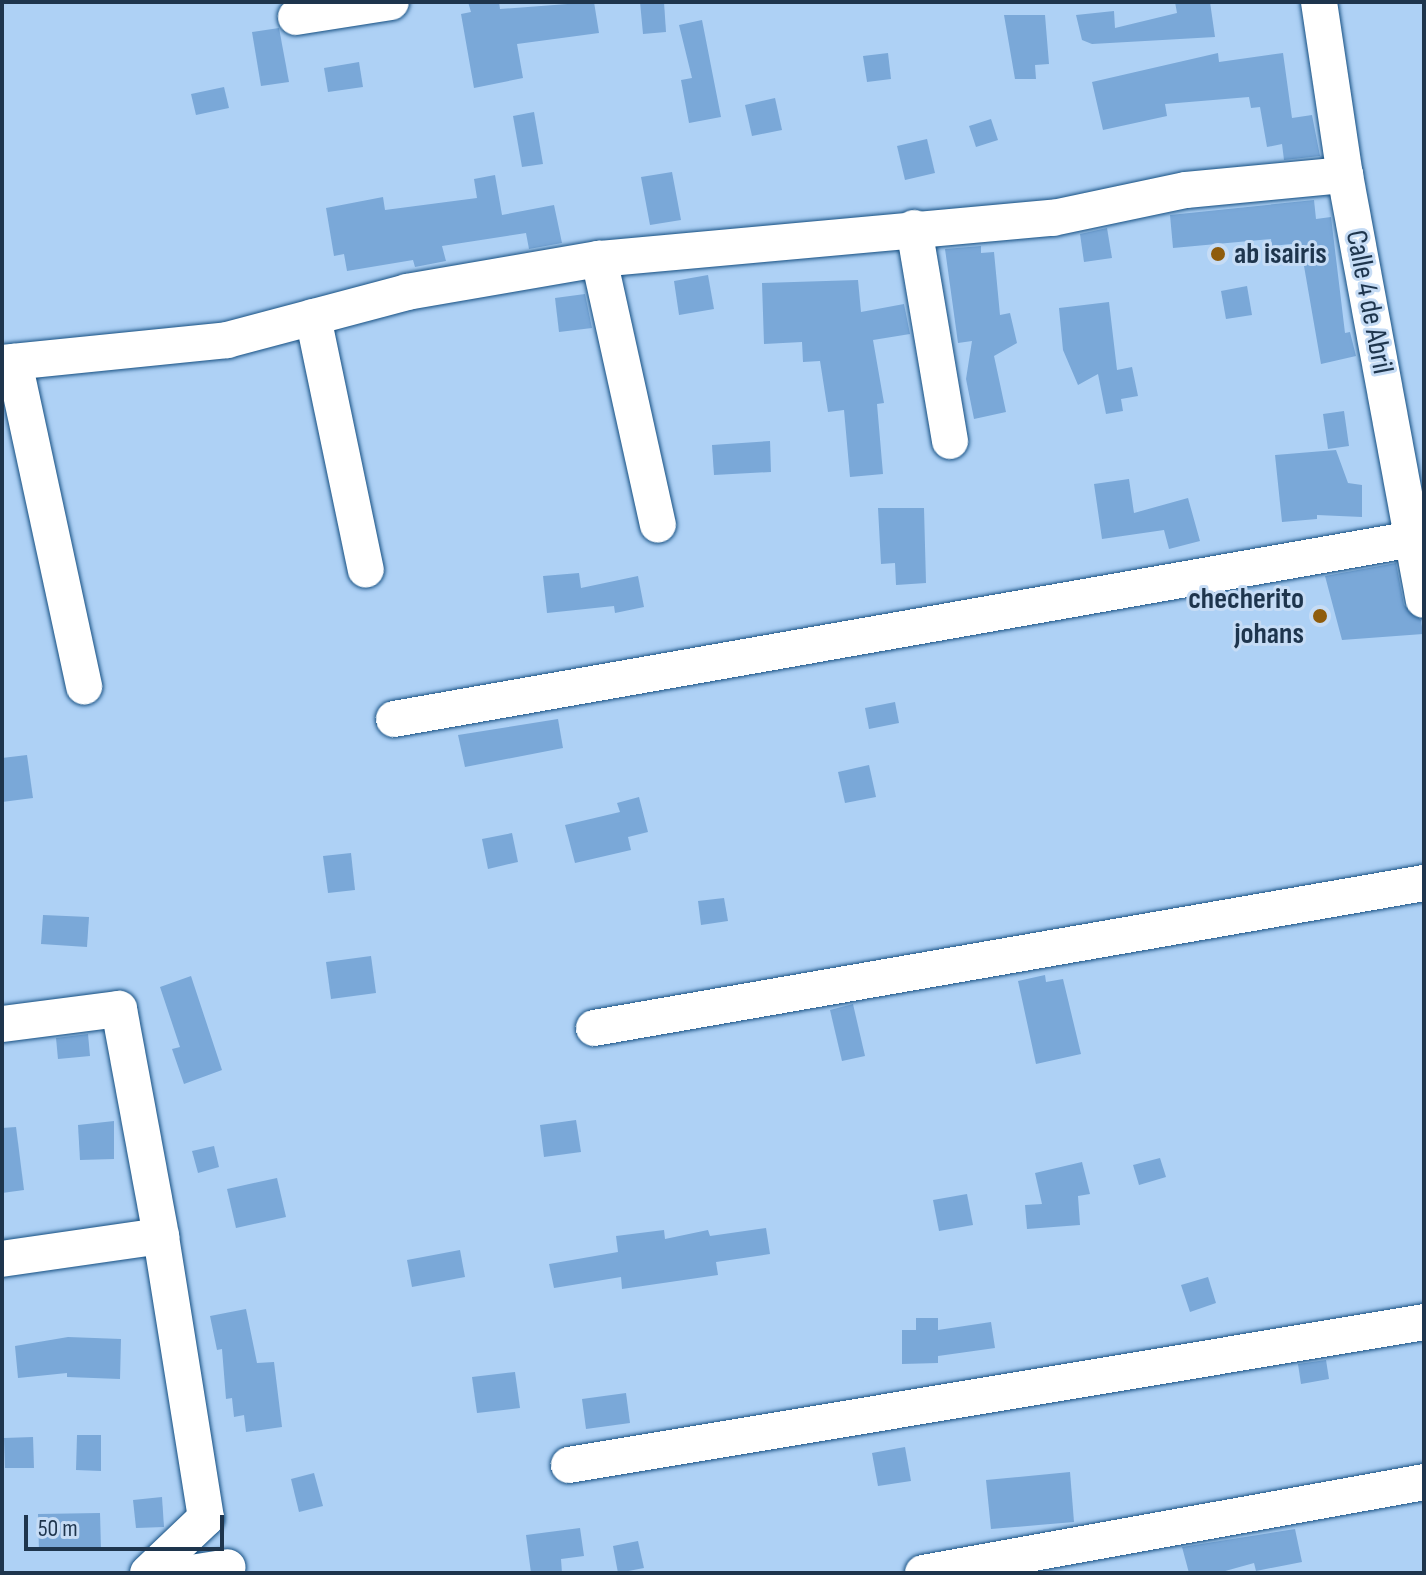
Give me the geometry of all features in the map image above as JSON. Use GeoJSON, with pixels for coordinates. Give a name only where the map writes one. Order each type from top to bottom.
{"type":"FeatureCollection","features":[{"type":"Feature","properties":{"kind":"street"},"geometry":{"type":"LineString","coordinates":[[296,17],[391,2]]}},
{"type":"Feature","properties":{"kind":"street","name":"Calle 4 de Abril"},"geometry":{"type":"LineString","coordinates":[[1319,2],[1345,175],[1424,600]]}},
{"type":"Feature","properties":{"kind":"street"},"geometry":{"type":"LineString","coordinates":[[84,687],[8,363],[227,340],[407,292],[599,259],[914,228],[1053,218],[1186,190],[1345,175]]}},
{"type":"Feature","properties":{"kind":"street"},"geometry":{"type":"LineString","coordinates":[[914,228],[950,441]]}},
{"type":"Feature","properties":{"kind":"street"},"geometry":{"type":"LineString","coordinates":[[599,259],[658,525]]}},
{"type":"Feature","properties":{"kind":"street"},"geometry":{"type":"LineString","coordinates":[[313,317],[366,570]]}},
{"type":"Feature","properties":{"kind":"street"},"geometry":{"type":"LineString","coordinates":[[394,719],[1413,539]]}},
{"type":"Feature","properties":{"kind":"street"},"geometry":{"type":"LineString","coordinates":[[594,1028],[1424,883]]}},
{"type":"Feature","properties":{"kind":"street"},"geometry":{"type":"LineString","coordinates":[[2,1024],[119,1009],[161,1236],[206,1518],[148,1573]]}},
{"type":"Feature","properties":{"kind":"street"},"geometry":{"type":"LineString","coordinates":[[2,1259],[161,1236]]}},
{"type":"Feature","properties":{"kind":"street"},"geometry":{"type":"LineString","coordinates":[[569,1465],[1424,1322]]}},
{"type":"Feature","properties":{"kind":"street"},"geometry":{"type":"LineString","coordinates":[[923,1573],[1424,1482]]}},
{"type":"Feature","properties":{"kind":"street"},"geometry":{"type":"LineString","coordinates":[[191,1573],[228,1567]]}},
{"type":"Feature","properties":{"kind":"building"},"geometry":{"type":"Polygon","coordinates":[[[468,2],[499,2],[500,9],[594,2],[599,33],[517,44],[523,78],[474,88],[461,14],[471,12],[468,2]]]}},
{"type":"Feature","properties":{"kind":"building"},"geometry":{"type":"Polygon","coordinates":[[[640,2],[664,2],[666,32],[643,34],[640,2]]]}},
{"type":"Feature","properties":{"kind":"building"},"geometry":{"type":"Polygon","coordinates":[[[1175,2],[1210,2],[1215,37],[1092,44],[1082,40],[1076,15],[1114,11],[1115,28],[1177,13],[1175,2]]]}},
{"type":"Feature","properties":{"kind":"building"},"geometry":{"type":"Polygon","coordinates":[[[1004,15],[1045,15],[1049,64],[1035,65],[1036,79],[1015,79],[1004,15]]]}},
{"type":"Feature","properties":{"kind":"building"},"geometry":{"type":"Polygon","coordinates":[[[702,20],[721,117],[689,123],[681,80],[692,78],[679,25],[702,20]]]}},
{"type":"Feature","properties":{"kind":"building"},"geometry":{"type":"Polygon","coordinates":[[[279,28],[289,82],[261,86],[252,32],[279,28]]]}},
{"type":"Feature","properties":{"kind":"building"},"geometry":{"type":"Polygon","coordinates":[[[888,53],[891,79],[867,82],[863,56],[888,53]]]}},
{"type":"Feature","properties":{"kind":"building"},"geometry":{"type":"Polygon","coordinates":[[[1218,53],[1219,62],[1283,53],[1292,118],[1312,115],[1320,156],[1284,160],[1282,144],[1267,147],[1260,107],[1251,108],[1249,97],[1165,104],[1167,116],[1103,130],[1092,82],[1218,53]]]}},
{"type":"Feature","properties":{"kind":"building"},"geometry":{"type":"Polygon","coordinates":[[[359,62],[363,87],[328,92],[324,68],[359,62]]]}},
{"type":"Feature","properties":{"kind":"building"},"geometry":{"type":"Polygon","coordinates":[[[224,87],[229,108],[196,115],[191,94],[224,87]]]}},
{"type":"Feature","properties":{"kind":"building"},"geometry":{"type":"Polygon","coordinates":[[[775,98],[782,130],[752,136],[745,105],[775,98]]]}},
{"type":"Feature","properties":{"kind":"building"},"geometry":{"type":"Polygon","coordinates":[[[534,112],[543,164],[522,167],[513,116],[534,112]]]}},
{"type":"Feature","properties":{"kind":"building"},"geometry":{"type":"Polygon","coordinates":[[[991,119],[998,140],[976,147],[969,126],[991,119]]]}},
{"type":"Feature","properties":{"kind":"building"},"geometry":{"type":"Polygon","coordinates":[[[927,139],[935,173],[905,180],[897,146],[927,139]]]}},
{"type":"Feature","properties":{"kind":"building"},"geometry":{"type":"Polygon","coordinates":[[[672,172],[681,220],[650,225],[641,177],[672,172]]]}},
{"type":"Feature","properties":{"kind":"building"},"geometry":{"type":"Polygon","coordinates":[[[495,175],[502,215],[554,205],[562,243],[529,249],[526,233],[442,246],[446,261],[415,267],[413,260],[347,271],[344,254],[334,256],[326,208],[383,197],[385,210],[477,198],[474,179],[495,175]]]}},
{"type":"Feature","properties":{"kind":"building"},"geometry":{"type":"Polygon","coordinates":[[[1314,200],[1316,219],[1331,217],[1345,333],[1350,332],[1356,356],[1321,364],[1300,243],[1272,246],[1271,239],[1173,248],[1170,215],[1314,200]]]}},
{"type":"Feature","properties":{"kind":"building"},"geometry":{"type":"Polygon","coordinates":[[[1107,228],[1112,258],[1084,262],[1080,234],[1107,228]]]}},
{"type":"Feature","properties":{"kind":"building"},"geometry":{"type":"Polygon","coordinates":[[[981,246],[981,253],[994,252],[1000,315],[1010,313],[1017,343],[994,356],[1006,412],[974,419],[966,379],[972,341],[958,343],[945,249],[981,246]]]}},
{"type":"Feature","properties":{"kind":"building"},"geometry":{"type":"Polygon","coordinates":[[[708,275],[714,309],[679,315],[674,281],[708,275]]]}},
{"type":"Feature","properties":{"kind":"building"},"geometry":{"type":"Polygon","coordinates":[[[858,280],[861,312],[904,304],[910,334],[873,340],[884,403],[877,404],[883,474],[850,477],[844,410],[828,412],[820,361],[803,362],[802,342],[764,344],[762,283],[858,280]]]}},
{"type":"Feature","properties":{"kind":"building"},"geometry":{"type":"Polygon","coordinates":[[[1247,286],[1252,315],[1226,319],[1221,291],[1247,286]]]}},
{"type":"Feature","properties":{"kind":"building"},"geometry":{"type":"Polygon","coordinates":[[[585,294],[592,328],[559,332],[555,298],[585,294]]]}},
{"type":"Feature","properties":{"kind":"building"},"geometry":{"type":"Polygon","coordinates":[[[1109,302],[1117,370],[1132,367],[1138,396],[1121,399],[1123,411],[1106,414],[1098,374],[1078,385],[1063,350],[1059,308],[1109,302]]]}},
{"type":"Feature","properties":{"kind":"building"},"geometry":{"type":"Polygon","coordinates":[[[1344,411],[1349,446],[1328,449],[1323,414],[1344,411]]]}},
{"type":"Feature","properties":{"kind":"building"},"geometry":{"type":"Polygon","coordinates":[[[770,441],[771,472],[714,475],[712,445],[770,441]]]}},
{"type":"Feature","properties":{"kind":"building"},"geometry":{"type":"Polygon","coordinates":[[[1336,450],[1348,483],[1362,485],[1362,517],[1317,515],[1317,519],[1282,522],[1275,455],[1336,450]]]}},
{"type":"Feature","properties":{"kind":"building"},"geometry":{"type":"Polygon","coordinates":[[[1129,479],[1134,513],[1188,498],[1200,541],[1169,549],[1164,530],[1102,539],[1094,484],[1129,479]]]}},
{"type":"Feature","properties":{"kind":"building"},"geometry":{"type":"Polygon","coordinates":[[[878,508],[924,508],[926,583],[896,585],[895,563],[881,564],[878,508]]]}},
{"type":"Feature","properties":{"kind":"building"},"geometry":{"type":"Polygon","coordinates":[[[1396,563],[1404,605],[1421,620],[1423,634],[1342,640],[1325,576],[1396,563]]]}},
{"type":"Feature","properties":{"kind":"building"},"geometry":{"type":"Polygon","coordinates":[[[579,573],[581,588],[638,576],[644,607],[615,613],[614,606],[547,613],[543,576],[579,573]]]}},
{"type":"Feature","properties":{"kind":"building"},"geometry":{"type":"Polygon","coordinates":[[[895,702],[899,723],[869,729],[865,708],[895,702]]]}},
{"type":"Feature","properties":{"kind":"building"},"geometry":{"type":"Polygon","coordinates":[[[558,719],[563,748],[465,767],[458,735],[558,719]]]}},
{"type":"Feature","properties":{"kind":"building"},"geometry":{"type":"Polygon","coordinates":[[[27,755],[33,798],[2,802],[2,758],[27,755]]]}},
{"type":"Feature","properties":{"kind":"building"},"geometry":{"type":"Polygon","coordinates":[[[869,765],[876,797],[845,803],[838,772],[869,765]]]}},
{"type":"Feature","properties":{"kind":"building"},"geometry":{"type":"Polygon","coordinates":[[[639,797],[648,832],[628,837],[631,850],[575,863],[565,825],[620,812],[617,803],[639,797]]]}},
{"type":"Feature","properties":{"kind":"building"},"geometry":{"type":"Polygon","coordinates":[[[512,833],[518,862],[488,869],[482,839],[512,833]]]}},
{"type":"Feature","properties":{"kind":"building"},"geometry":{"type":"Polygon","coordinates":[[[351,853],[355,890],[328,893],[323,856],[351,853]]]}},
{"type":"Feature","properties":{"kind":"building"},"geometry":{"type":"Polygon","coordinates":[[[724,898],[728,921],[701,925],[698,901],[724,898]]]}},
{"type":"Feature","properties":{"kind":"building"},"geometry":{"type":"Polygon","coordinates":[[[43,915],[89,917],[87,947],[41,944],[43,915]]]}},
{"type":"Feature","properties":{"kind":"building"},"geometry":{"type":"Polygon","coordinates":[[[371,956],[376,993],[331,999],[326,962],[371,956]]]}},
{"type":"Feature","properties":{"kind":"building"},"geometry":{"type":"Polygon","coordinates":[[[1045,975],[1046,982],[1063,979],[1081,1054],[1036,1064],[1018,981],[1045,975]]]}},
{"type":"Feature","properties":{"kind":"building"},"geometry":{"type":"Polygon","coordinates":[[[191,976],[222,1070],[184,1084],[172,1049],[180,1047],[160,987],[191,976]]]}},
{"type":"Feature","properties":{"kind":"building"},"geometry":{"type":"Polygon","coordinates":[[[853,1004],[865,1056],[842,1061],[830,1010],[853,1004]]]}},
{"type":"Feature","properties":{"kind":"building"},"geometry":{"type":"Polygon","coordinates":[[[88,1034],[90,1056],[58,1059],[56,1038],[88,1034]]]}},
{"type":"Feature","properties":{"kind":"building"},"geometry":{"type":"Polygon","coordinates":[[[576,1120],[581,1152],[544,1157],[540,1125],[576,1120]]]}},
{"type":"Feature","properties":{"kind":"building"},"geometry":{"type":"Polygon","coordinates":[[[114,1121],[114,1159],[80,1160],[78,1125],[114,1121]]]}},
{"type":"Feature","properties":{"kind":"building"},"geometry":{"type":"Polygon","coordinates":[[[16,1127],[24,1190],[2,1193],[2,1128],[16,1127]]]}},
{"type":"Feature","properties":{"kind":"building"},"geometry":{"type":"Polygon","coordinates":[[[214,1146],[219,1167],[198,1173],[192,1151],[214,1146]]]}},
{"type":"Feature","properties":{"kind":"building"},"geometry":{"type":"Polygon","coordinates":[[[1160,1158],[1166,1177],[1139,1185],[1133,1165],[1160,1158]]]}},
{"type":"Feature","properties":{"kind":"building"},"geometry":{"type":"Polygon","coordinates":[[[1082,1162],[1090,1194],[1078,1196],[1080,1225],[1027,1229],[1025,1205],[1042,1204],[1035,1173],[1082,1162]]]}},
{"type":"Feature","properties":{"kind":"building"},"geometry":{"type":"Polygon","coordinates":[[[277,1178],[286,1217],[236,1228],[227,1189],[277,1178]]]}},
{"type":"Feature","properties":{"kind":"building"},"geometry":{"type":"Polygon","coordinates":[[[967,1194],[973,1225],[939,1231],[933,1200],[967,1194]]]}},
{"type":"Feature","properties":{"kind":"building"},"geometry":{"type":"Polygon","coordinates":[[[766,1228],[770,1254],[716,1262],[718,1275],[622,1289],[621,1277],[554,1288],[549,1264],[618,1252],[616,1236],[664,1230],[665,1239],[708,1230],[710,1236],[766,1228]]]}},
{"type":"Feature","properties":{"kind":"building"},"geometry":{"type":"Polygon","coordinates":[[[460,1250],[465,1277],[412,1287],[407,1260],[460,1250]]]}},
{"type":"Feature","properties":{"kind":"building"},"geometry":{"type":"Polygon","coordinates":[[[1208,1277],[1216,1303],[1190,1312],[1181,1285],[1208,1277]]]}},
{"type":"Feature","properties":{"kind":"building"},"geometry":{"type":"Polygon","coordinates":[[[246,1309],[257,1363],[274,1362],[282,1427],[246,1432],[244,1415],[234,1417],[232,1398],[226,1399],[222,1349],[217,1350],[210,1316],[246,1309]]]}},
{"type":"Feature","properties":{"kind":"building"},"geometry":{"type":"Polygon","coordinates":[[[916,1318],[938,1318],[938,1330],[991,1322],[995,1348],[938,1356],[938,1363],[902,1364],[902,1330],[916,1330],[916,1318]]]}},
{"type":"Feature","properties":{"kind":"building"},"geometry":{"type":"Polygon","coordinates":[[[68,1337],[121,1339],[120,1379],[67,1377],[67,1373],[18,1378],[15,1346],[68,1337]]]}},
{"type":"Feature","properties":{"kind":"building"},"geometry":{"type":"Polygon","coordinates":[[[1326,1360],[1329,1379],[1301,1384],[1298,1364],[1326,1360]]]}},
{"type":"Feature","properties":{"kind":"building"},"geometry":{"type":"Polygon","coordinates":[[[515,1372],[520,1408],[477,1413],[472,1377],[515,1372]]]}},
{"type":"Feature","properties":{"kind":"building"},"geometry":{"type":"Polygon","coordinates":[[[626,1393],[630,1423],[586,1429],[582,1399],[626,1393]]]}},
{"type":"Feature","properties":{"kind":"building"},"geometry":{"type":"Polygon","coordinates":[[[77,1435],[101,1435],[101,1471],[76,1470],[77,1435]]]}},
{"type":"Feature","properties":{"kind":"building"},"geometry":{"type":"Polygon","coordinates":[[[33,1437],[34,1468],[5,1468],[4,1438],[33,1437]]]}},
{"type":"Feature","properties":{"kind":"building"},"geometry":{"type":"Polygon","coordinates":[[[905,1447],[911,1481],[878,1486],[872,1453],[905,1447]]]}},
{"type":"Feature","properties":{"kind":"building"},"geometry":{"type":"Polygon","coordinates":[[[1070,1472],[1074,1522],[991,1529],[986,1480],[1070,1472]]]}},
{"type":"Feature","properties":{"kind":"building"},"geometry":{"type":"Polygon","coordinates":[[[314,1473],[323,1506],[299,1512],[291,1479],[314,1473]]]}},
{"type":"Feature","properties":{"kind":"building"},"geometry":{"type":"Polygon","coordinates":[[[162,1497],[164,1527],[136,1528],[133,1500],[162,1497]]]}},
{"type":"Feature","properties":{"kind":"building"},"geometry":{"type":"Polygon","coordinates":[[[100,1513],[101,1549],[39,1551],[38,1514],[100,1513]]]}},
{"type":"Feature","properties":{"kind":"building"},"geometry":{"type":"Polygon","coordinates":[[[580,1528],[584,1556],[561,1559],[562,1573],[531,1573],[526,1535],[580,1528]]]}},
{"type":"Feature","properties":{"kind":"building"},"geometry":{"type":"Polygon","coordinates":[[[1295,1529],[1302,1562],[1256,1571],[1254,1563],[1218,1573],[1189,1573],[1182,1547],[1295,1529]]]}},
{"type":"Feature","properties":{"kind":"building"},"geometry":{"type":"Polygon","coordinates":[[[638,1541],[644,1568],[618,1573],[613,1546],[638,1541]]]}},
{"type":"Feature","properties":{"kind":"place","name":"ab isairis"},"geometry":{"type":"Point","coordinates":[1218,254]}},
{"type":"Feature","properties":{"kind":"place","name":"checherito johans"},"geometry":{"type":"Point","coordinates":[1320,616]}}]}
